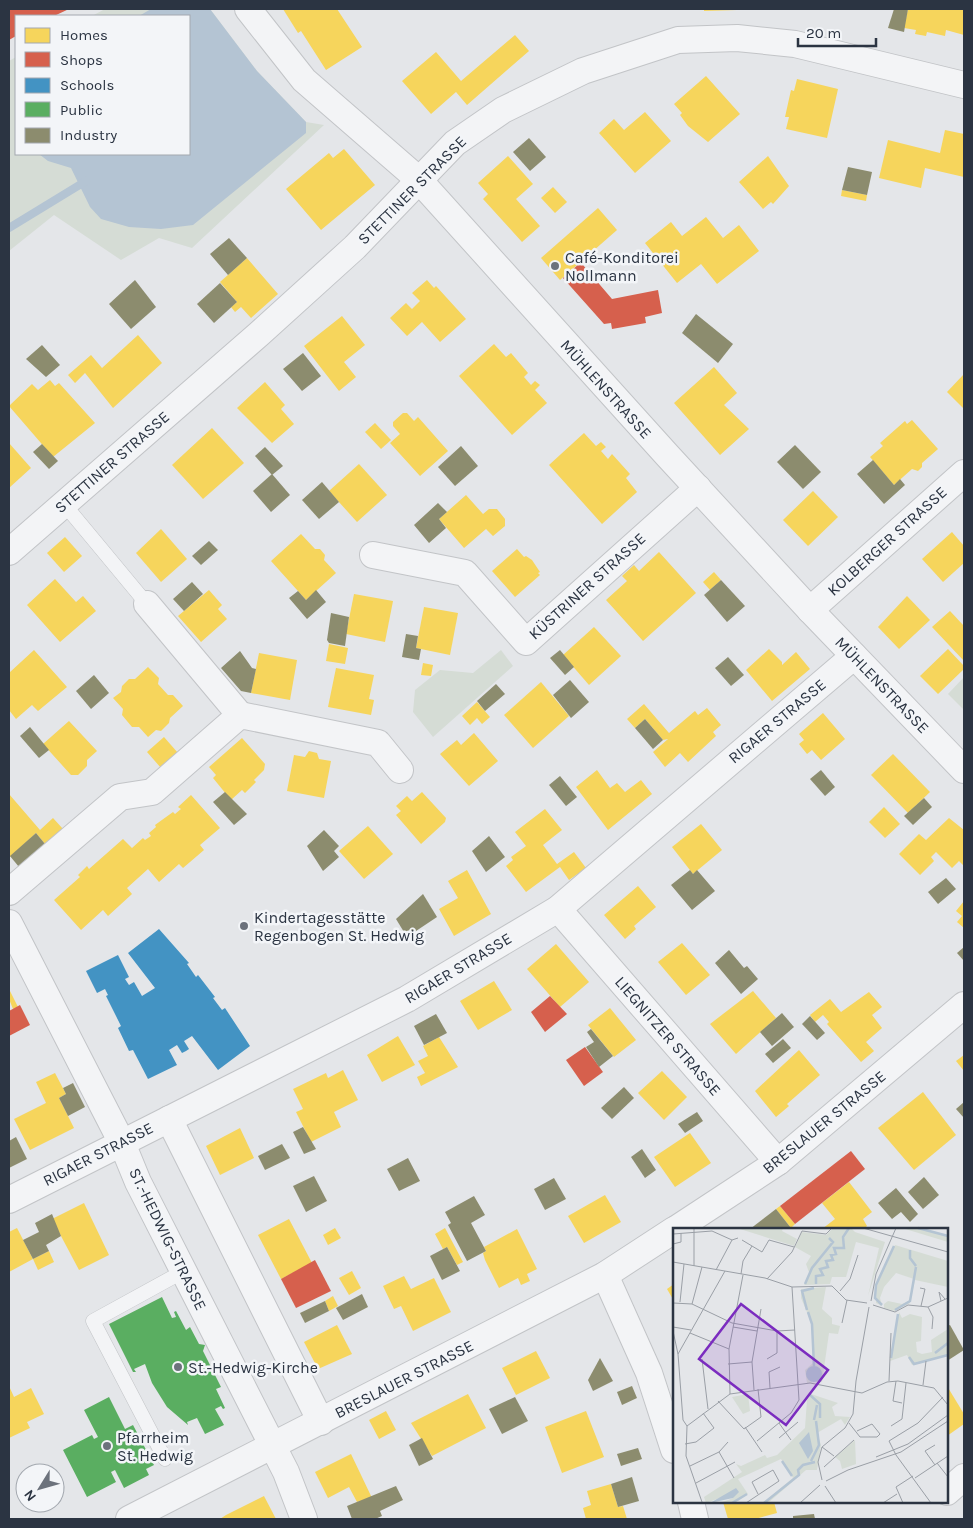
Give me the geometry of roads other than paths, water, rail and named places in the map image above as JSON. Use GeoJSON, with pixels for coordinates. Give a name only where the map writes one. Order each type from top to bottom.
{"type":"FeatureCollection","features":[{"type":"Feature","properties":{"kind":"street","name":"MÜHLENSTRASSE"},"geometry":{"type":"LineString","coordinates":[[248,9],[304,80],[418,179],[810,610],[964,770]]}},
{"type":"Feature","properties":{"kind":"street","name":"STETTINER STRASSE"},"geometry":{"type":"LineString","coordinates":[[9,552],[259,334],[355,247],[418,179],[455,143],[503,110],[583,71],[678,40],[737,38],[795,44],[964,85]]}},
{"type":"Feature","properties":{"kind":"street","name":"KOLBERGER STRASSE"},"geometry":{"type":"LineString","coordinates":[[810,610],[964,472]]}},
{"type":"Feature","properties":{"kind":"street","name":"KÜSTRINER STRASSE"},"geometry":{"type":"LineString","coordinates":[[373,555],[465,573],[526,642],[698,488]]}},
{"type":"Feature","properties":{"kind":"street"},"geometry":{"type":"LineString","coordinates":[[147,604],[240,715],[378,743],[400,770]]}},
{"type":"Feature","properties":{"kind":"street","name":"RIGAER STRASSE"},"geometry":{"type":"LineString","coordinates":[[9,1200],[408,999],[558,909],[854,656]]}},
{"type":"Feature","properties":{"kind":"street"},"geometry":{"type":"LineString","coordinates":[[9,892],[120,796],[152,792],[240,715]]}},
{"type":"Feature","properties":{"kind":"street","name":"LIEGNITZER STRASSE"},"geometry":{"type":"LineString","coordinates":[[558,909],[778,1162]]}},
{"type":"Feature","properties":{"kind":"street","name":"ST.-HEDWIG-STRASSE"},"geometry":{"type":"LineString","coordinates":[[9,923],[122,1143],[138,1182],[273,1447],[304,1519]]}},
{"type":"Feature","properties":{"kind":"street","name":"BRESLAUER STRASSE"},"geometry":{"type":"LineString","coordinates":[[678,1228],[778,1162],[964,1005]]}},
{"type":"Feature","properties":{"kind":"street"},"geometry":{"type":"LineString","coordinates":[[169,1119],[321,1422]]}},
{"type":"Feature","properties":{"kind":"street","name":"BRESLAUER STRASSE"},"geometry":{"type":"LineString","coordinates":[[129,1519],[605,1276],[673,1231]]}},
{"type":"Feature","properties":{"kind":"street"},"geometry":{"type":"LineString","coordinates":[[605,1276],[649,1373],[673,1447]]}},
{"type":"Feature","properties":{"kind":"street"},"geometry":{"type":"LineString","coordinates":[[948,1491],[964,1477]]}},
{"type":"Feature","properties":{"kind":"street"},"geometry":{"type":"LineString","coordinates":[[691,1503],[695,1519]]}},
{"type":"Feature","properties":{"kind":"lane"},"geometry":{"type":"LineString","coordinates":[[64,504],[147,604]]}},
{"type":"Feature","properties":{"kind":"lane"},"geometry":{"type":"LineString","coordinates":[[164,1459],[93,1321],[184,1271]]}},
{"type":"Feature","properties":{"kind":"water"},"geometry":{"type":"Polygon","coordinates":[[[151,9],[210,9],[257,71],[306,122],[306,133],[193,225],[161,229],[129,227],[101,219],[90,207],[71,168],[48,161],[40,155],[190,155],[190,15],[141,15],[151,9]]]}},
{"type":"Feature","properties":{"kind":"waterway"},"geometry":{"type":"LineString","coordinates":[[9,228],[86,181]]}},
{"type":"Feature","properties":{"kind":"place","name":"Café-Konditorei Nollmann"},"geometry":{"type":"Point","coordinates":[555,266]}},
{"type":"Feature","properties":{"kind":"place","name":"Kindertagesstätte Regenbogen St. Hedwig"},"geometry":{"type":"Point","coordinates":[244,926]}},
{"type":"Feature","properties":{"kind":"place","name":"St.-Hedwig-Kirche"},"geometry":{"type":"Point","coordinates":[178,1367]}},
{"type":"Feature","properties":{"kind":"place","name":"Pfarrheim St. Hedwig"},"geometry":{"type":"Point","coordinates":[107,1446]}}]}
